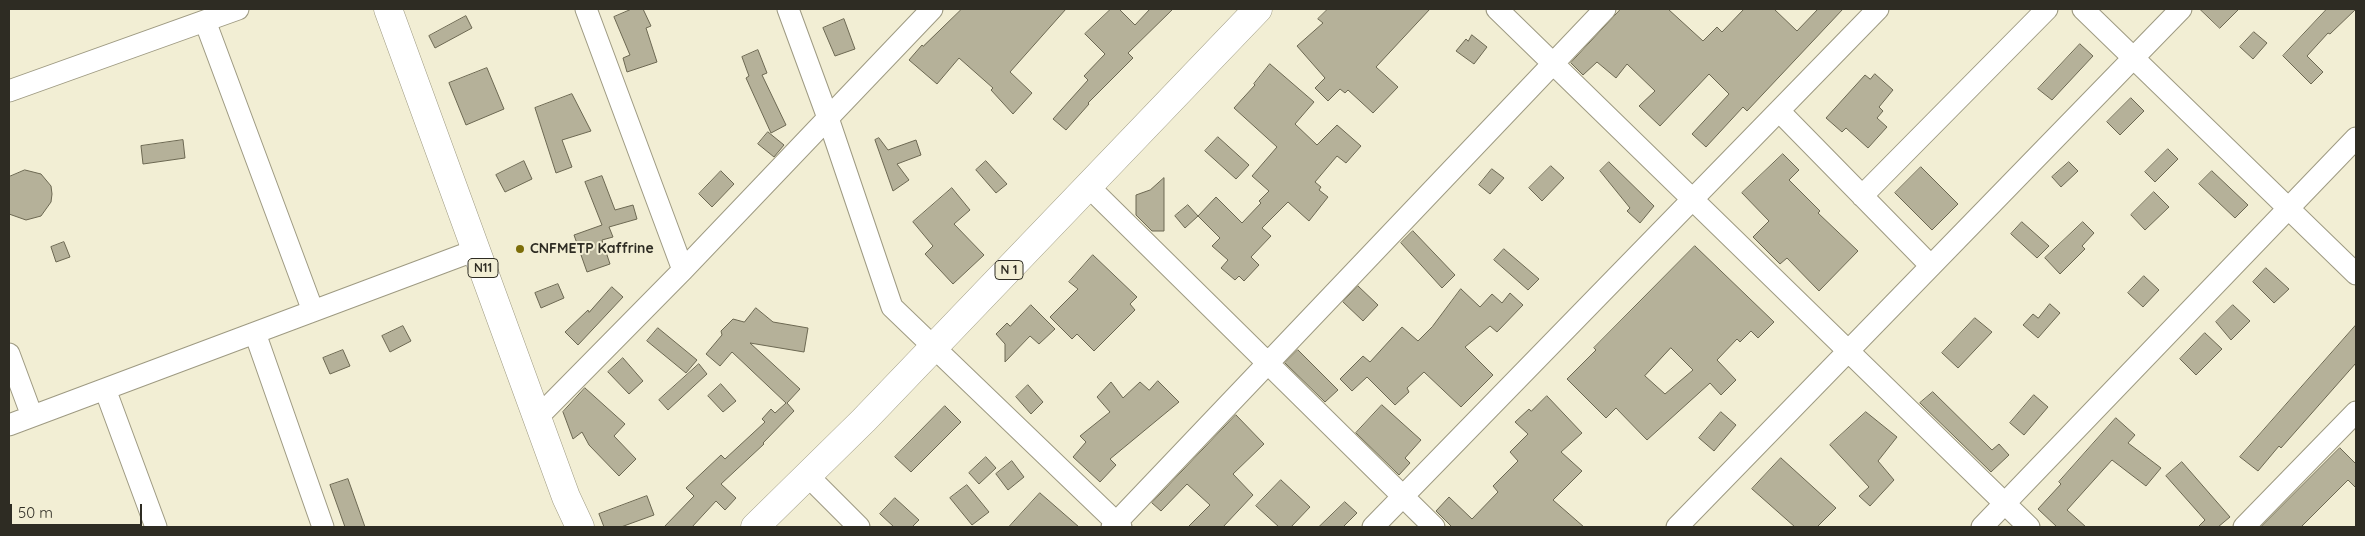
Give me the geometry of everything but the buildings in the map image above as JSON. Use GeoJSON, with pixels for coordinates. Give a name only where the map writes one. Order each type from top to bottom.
{"type":"FeatureCollection","features":[{"type":"Feature","properties":{"kind":"main road","name":"N11"},"geometry":{"type":"LineString","coordinates":[[388,9],[566,497],[580,527]]}},
{"type":"Feature","properties":{"kind":"main road","name":"N 1"},"geometry":{"type":"LineString","coordinates":[[755,527],[935,347],[1258,9]]}},
{"type":"Feature","properties":{"kind":"street"},"geometry":{"type":"LineString","coordinates":[[9,89],[238,9]]}},
{"type":"Feature","properties":{"kind":"street"},"geometry":{"type":"LineString","coordinates":[[586,9],[682,270]]}},
{"type":"Feature","properties":{"kind":"street"},"geometry":{"type":"LineString","coordinates":[[788,9],[828,118],[892,307],[1117,526],[1268,363],[1605,9]]}},
{"type":"Feature","properties":{"kind":"street"},"geometry":{"type":"LineString","coordinates":[[537,418],[932,9]]}},
{"type":"Feature","properties":{"kind":"street"},"geometry":{"type":"LineString","coordinates":[[1497,9],[2029,527]]}},
{"type":"Feature","properties":{"kind":"street"},"geometry":{"type":"LineString","coordinates":[[1373,527],[1878,9]]}},
{"type":"Feature","properties":{"kind":"street"},"geometry":{"type":"LineString","coordinates":[[1862,196],[2047,9]]}},
{"type":"Feature","properties":{"kind":"street"},"geometry":{"type":"LineString","coordinates":[[2083,9],[2356,274]]}},
{"type":"Feature","properties":{"kind":"street"},"geometry":{"type":"LineString","coordinates":[[1677,527],[2181,9]]}},
{"type":"Feature","properties":{"kind":"street"},"geometry":{"type":"LineString","coordinates":[[205,21],[313,311]]}},
{"type":"Feature","properties":{"kind":"street"},"geometry":{"type":"LineString","coordinates":[[1779,111],[1931,266]]}},
{"type":"Feature","properties":{"kind":"street"},"geometry":{"type":"LineString","coordinates":[[1982,527],[2356,138]]}},
{"type":"Feature","properties":{"kind":"street"},"geometry":{"type":"LineString","coordinates":[[1088,186],[1434,527]]}},
{"type":"Feature","properties":{"kind":"street"},"geometry":{"type":"LineString","coordinates":[[9,425],[476,250]]}},
{"type":"Feature","properties":{"kind":"street"},"geometry":{"type":"LineString","coordinates":[[255,333],[323,527]]}},
{"type":"Feature","properties":{"kind":"street"},"geometry":{"type":"LineString","coordinates":[[9,354],[32,416]]}},
{"type":"Feature","properties":{"kind":"street"},"geometry":{"type":"LineString","coordinates":[[105,389],[156,527]]}},
{"type":"Feature","properties":{"kind":"street"},"geometry":{"type":"LineString","coordinates":[[2244,527],[2356,412]]}},
{"type":"Feature","properties":{"kind":"street"},"geometry":{"type":"LineString","coordinates":[[808,476],[859,527]]}},
{"type":"Feature","properties":{"kind":"place","name":"CNFMETP Kaffrine"},"geometry":{"type":"Point","coordinates":[520,249]}}]}
